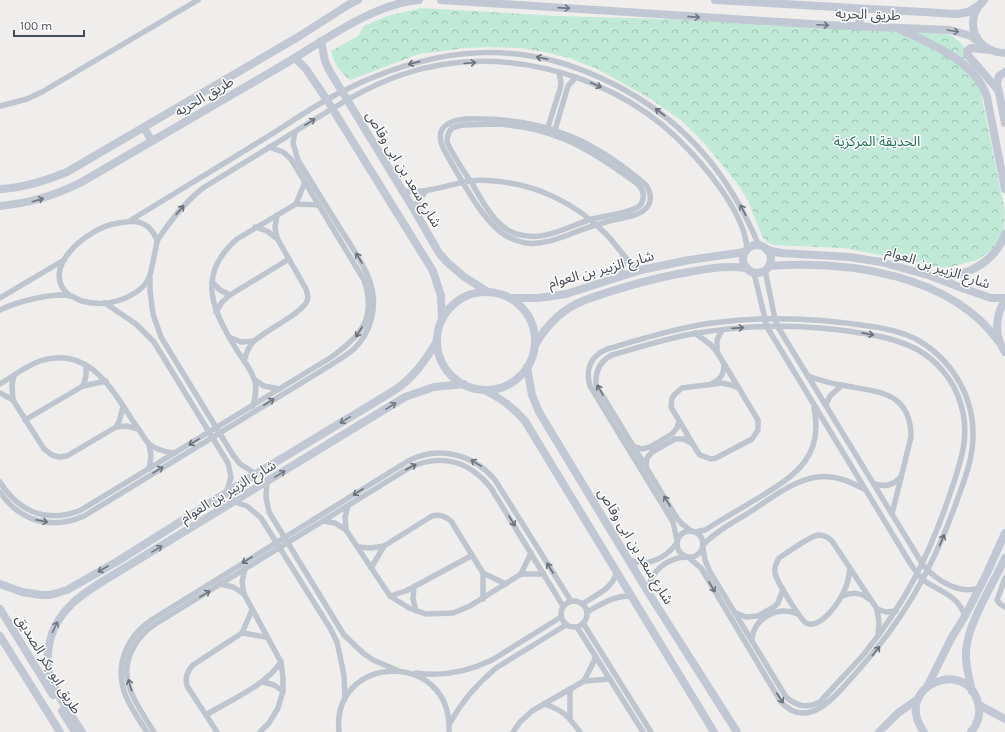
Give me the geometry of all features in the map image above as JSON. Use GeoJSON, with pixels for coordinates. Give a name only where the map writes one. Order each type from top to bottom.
{"type":"FeatureCollection","features":[{"type":"Feature","properties":{"kind":"street"},"geometry":{"type":"LineString","coordinates":[[0,106],[27,99],[42,92],[198,0]]}},
{"type":"Feature","properties":{"kind":"street","name":"طريق الحريه"},"geometry":{"type":"LineString","coordinates":[[0,189],[22,187],[67,172],[298,37],[350,3],[358,0]]}},
{"type":"Feature","properties":{"kind":"street","name":"طريق الحريه"},"geometry":{"type":"LineString","coordinates":[[0,206],[36,200],[80,183],[295,58],[321,41],[380,10],[397,4],[419,0]]}},
{"type":"Feature","properties":{"kind":"street","name":"طريق الحريه"},"geometry":{"type":"LineString","coordinates":[[441,0],[548,4],[859,26],[950,30],[971,36],[990,50]]}},
{"type":"Feature","properties":{"kind":"street","name":"طريق الحريه"},"geometry":{"type":"LineString","coordinates":[[715,0],[771,2],[861,9],[958,14],[968,12],[982,2]]}},
{"type":"Feature","properties":{"kind":"street"},"geometry":{"type":"LineString","coordinates":[[979,42],[974,31],[973,19],[975,11],[982,2]]}},
{"type":"Feature","properties":{"kind":"street"},"geometry":{"type":"LineString","coordinates":[[859,26],[861,9]]}},
{"type":"Feature","properties":{"kind":"street"},"geometry":{"type":"LineString","coordinates":[[897,28],[924,40],[948,54],[966,68],[985,91],[1005,189]]}},
{"type":"Feature","properties":{"kind":"street","name":"شارع سعد بن ابى وقاص"},"geometry":{"type":"LineString","coordinates":[[321,41],[325,60],[342,92],[439,253],[463,276],[488,292]]}},
{"type":"Feature","properties":{"kind":"street"},"geometry":{"type":"LineString","coordinates":[[998,90],[967,54],[968,49],[971,48],[1005,53]]}},
{"type":"Feature","properties":{"kind":"street"},"geometry":{"type":"LineString","coordinates":[[70,296],[60,282],[60,270],[65,260],[80,241],[92,232],[110,225],[131,220],[342,92],[399,67],[423,60],[491,53],[512,53],[552,60],[573,67],[614,84],[664,115],[702,150],[729,186],[747,218],[759,246]]}},
{"type":"Feature","properties":{"kind":"street","name":"شارع سعد بن ابى وقاص"},"geometry":{"type":"LineString","coordinates":[[295,58],[306,69],[327,100],[433,271],[441,296],[442,319]]}},
{"type":"Feature","properties":{"kind":"street"},"geometry":{"type":"LineString","coordinates":[[256,474],[245,468],[236,460],[161,337],[153,314],[150,296],[150,278],[157,241],[177,213],[203,188],[347,100],[400,76],[421,69],[473,62],[503,62],[532,66],[576,77],[612,93],[637,107],[660,124],[693,153],[713,177],[730,204],[745,238],[746,251],[744,260],[750,270],[767,327],[918,574],[924,580],[955,600],[963,610],[965,616]]}},
{"type":"Feature","properties":{"kind":"street"},"geometry":{"type":"LineString","coordinates":[[548,127],[560,89],[561,83],[559,72]]}},
{"type":"Feature","properties":{"kind":"street"},"geometry":{"type":"LineString","coordinates":[[994,131],[1005,124],[997,80],[1001,74],[1005,72]]}},
{"type":"Feature","properties":{"kind":"street"},"geometry":{"type":"LineString","coordinates":[[555,130],[568,86],[576,77]]}},
{"type":"Feature","properties":{"kind":"street"},"geometry":{"type":"LineString","coordinates":[[548,127],[510,120],[484,122],[457,126],[449,132],[447,137],[449,146],[493,216],[504,227],[517,234],[532,237],[546,235],[590,220],[634,209],[639,207],[644,198],[644,194],[639,185],[602,155],[570,141],[541,131],[510,125],[484,122],[457,120],[446,125],[441,131],[440,140],[443,148],[463,182],[484,214],[496,228],[516,240],[524,242],[541,242],[596,225],[637,215],[647,208],[650,197],[646,186],[602,155],[575,137],[548,127]]}},
{"type":"Feature","properties":{"kind":"street"},"geometry":{"type":"LineString","coordinates":[[144,128],[152,141]]}},
{"type":"Feature","properties":{"kind":"street"},"geometry":{"type":"LineString","coordinates":[[101,502],[211,435],[252,406],[346,347],[357,336],[365,322],[368,300],[364,280],[298,160],[294,149],[295,132]]}},
{"type":"Feature","properties":{"kind":"street"},"geometry":{"type":"LineString","coordinates":[[218,430],[349,352],[364,336],[373,315],[374,300],[372,285],[366,271],[333,222],[319,205],[287,155],[269,147]]}},
{"type":"Feature","properties":{"kind":"street"},"geometry":{"type":"LineString","coordinates":[[403,191],[426,191],[470,181],[494,181],[507,182],[544,192],[568,204],[590,220],[615,245],[623,256],[641,270]]}},
{"type":"Feature","properties":{"kind":"street"},"geometry":{"type":"LineString","coordinates":[[296,204],[305,182]]}},
{"type":"Feature","properties":{"kind":"street"},"geometry":{"type":"LineString","coordinates":[[413,208],[426,191]]}},
{"type":"Feature","properties":{"kind":"street"},"geometry":{"type":"LineString","coordinates":[[252,406],[256,391],[255,380],[216,312],[212,297],[212,282],[216,266],[225,251],[237,239],[256,227],[296,204],[319,205]]}},
{"type":"Feature","properties":{"kind":"street"},"geometry":{"type":"LineString","coordinates":[[244,361],[254,341],[302,308],[308,300],[306,289],[277,238],[275,227],[277,215]]}},
{"type":"Feature","properties":{"kind":"street"},"geometry":{"type":"LineString","coordinates":[[131,220],[147,226],[157,241]]}},
{"type":"Feature","properties":{"kind":"street"},"geometry":{"type":"LineString","coordinates":[[256,227],[267,231],[277,238]]}},
{"type":"Feature","properties":{"kind":"street"},"geometry":{"type":"LineString","coordinates":[[931,276],[954,275],[975,268],[992,256],[1005,234]]}},
{"type":"Feature","properties":{"kind":"street"},"geometry":{"type":"LineString","coordinates":[[746,251],[752,247],[759,246],[767,250],[771,258],[767,268],[775,319],[778,326],[923,565],[928,571],[955,588],[968,590],[979,588]]}},
{"type":"Feature","properties":{"kind":"street","name":"شارع الزبير بن العوام"},"geometry":{"type":"LineString","coordinates":[[767,250],[781,253],[850,257],[891,264],[931,276],[976,294],[991,298],[1005,299]]}},
{"type":"Feature","properties":{"kind":"street","name":"شارع الزبير بن العوام"},"geometry":{"type":"LineString","coordinates":[[510,298],[538,298],[566,294],[641,270],[689,260],[746,251]]}},
{"type":"Feature","properties":{"kind":"street"},"geometry":{"type":"LineString","coordinates":[[620,277],[623,270],[623,256]]}},
{"type":"Feature","properties":{"kind":"street"},"geometry":{"type":"LineString","coordinates":[[216,312],[222,302],[230,295],[289,259]]}},
{"type":"Feature","properties":{"kind":"street"},"geometry":{"type":"LineString","coordinates":[[0,298],[65,260]]}},
{"type":"Feature","properties":{"kind":"street","name":"شارع الزبير بن العوام"},"geometry":{"type":"LineString","coordinates":[[767,268],[801,265],[834,266],[885,274],[916,283],[945,295],[971,311],[1000,342]]}},
{"type":"Feature","properties":{"kind":"street","name":"شارع الزبير بن العوام"},"geometry":{"type":"LineString","coordinates":[[535,346],[545,330],[557,316],[574,304],[585,300],[660,277],[721,267],[734,266],[750,270]]}},
{"type":"Feature","properties":{"kind":"street"},"geometry":{"type":"LineString","coordinates":[[750,270],[760,273],[767,268]]}},
{"type":"Feature","properties":{"kind":"street"},"geometry":{"type":"LineString","coordinates":[[0,310],[34,299],[70,296],[93,303],[105,303],[121,300],[142,287],[150,278]]}},
{"type":"Feature","properties":{"kind":"street"},"geometry":{"type":"LineString","coordinates":[[212,282],[220,290],[230,295]]}},
{"type":"Feature","properties":{"kind":"street"},"geometry":{"type":"LineString","coordinates":[[476,292],[488,292],[510,298],[526,313],[533,329],[535,346],[527,367],[516,380],[501,388],[484,390],[464,384],[455,379],[447,371],[438,352],[437,341],[438,330],[442,319],[456,302],[476,292]]}},
{"type":"Feature","properties":{"kind":"street"},"geometry":{"type":"LineString","coordinates":[[1005,299],[999,312],[997,327],[1000,342],[1005,352]]}},
{"type":"Feature","properties":{"kind":"street"},"geometry":{"type":"LineString","coordinates":[[105,303],[136,324],[154,342],[228,463],[230,470],[230,484],[227,491]]}},
{"type":"Feature","properties":{"kind":"street"},"geometry":{"type":"LineString","coordinates":[[775,319],[730,321],[684,328],[607,349],[594,357],[588,371],[588,379],[590,386],[613,418],[633,446],[677,518],[686,527],[700,536],[707,566],[786,697],[798,705],[806,706],[820,702],[848,672],[878,636],[896,611],[923,565],[938,528],[964,450],[965,429],[962,408],[958,395],[951,382],[943,371],[921,351],[898,341],[855,332],[824,328],[778,326],[695,333],[663,341],[612,355],[602,362],[596,373],[596,385],[613,418],[673,522],[676,542],[680,553],[701,568],[781,702],[793,713],[810,715],[824,708],[883,641],[904,612],[924,580],[945,533],[968,466],[972,451],[972,421],[969,406],[961,384],[948,365],[925,345],[902,333],[876,327],[823,321],[775,319]]}},
{"type":"Feature","properties":{"kind":"street"},"geometry":{"type":"LineString","coordinates":[[717,352],[717,340],[722,330]]}},
{"type":"Feature","properties":{"kind":"street"},"geometry":{"type":"LineString","coordinates":[[695,333],[711,345],[717,352],[739,388],[758,420],[756,435],[752,439],[716,458],[705,458],[700,455],[671,407],[672,398],[674,394],[682,388],[713,384],[731,385],[739,388]]}},
{"type":"Feature","properties":{"kind":"street"},"geometry":{"type":"LineString","coordinates":[[229,337],[241,342],[254,341]]}},
{"type":"Feature","properties":{"kind":"street","name":"شارع الزبير بن العوام"},"geometry":{"type":"LineString","coordinates":[[0,584],[22,592],[41,595],[67,590],[118,561],[227,491],[404,384],[419,369],[437,341]]}},
{"type":"Feature","properties":{"kind":"street"},"geometry":{"type":"LineString","coordinates":[[921,351],[925,345]]}},
{"type":"Feature","properties":{"kind":"street"},"geometry":{"type":"LineString","coordinates":[[0,384],[32,364],[50,359],[69,359],[86,365],[97,372],[106,381],[149,444],[151,456],[149,469]]}},
{"type":"Feature","properties":{"kind":"street"},"geometry":{"type":"LineString","coordinates":[[713,384],[722,376],[724,364]]}},
{"type":"Feature","properties":{"kind":"street"},"geometry":{"type":"LineString","coordinates":[[83,386],[86,376],[86,365]]}},
{"type":"Feature","properties":{"kind":"street","name":"شارع سعد بن ابى وقاص"},"geometry":{"type":"LineString","coordinates":[[527,367],[531,390],[539,412],[628,560],[737,732]]}},
{"type":"Feature","properties":{"kind":"street"},"geometry":{"type":"LineString","coordinates":[[14,375],[12,390],[13,400],[44,449],[52,455],[59,457],[67,456],[116,427],[127,426],[138,429]]}},
{"type":"Feature","properties":{"kind":"street"},"geometry":{"type":"LineString","coordinates":[[807,375],[825,382],[883,393],[892,397],[905,410],[909,418],[911,437],[892,514]]}},
{"type":"Feature","properties":{"kind":"street"},"geometry":{"type":"LineString","coordinates":[[255,380],[264,386],[279,389]]}},
{"type":"Feature","properties":{"kind":"street"},"geometry":{"type":"LineString","coordinates":[[25,420],[83,386],[106,381]]}},
{"type":"Feature","properties":{"kind":"street","name":"شارع الزبير بن العوام"},"geometry":{"type":"LineString","coordinates":[[55,694],[48,664],[48,650],[52,634],[62,614],[86,593],[405,398],[434,387],[464,384]]}},
{"type":"Feature","properties":{"kind":"street"},"geometry":{"type":"LineString","coordinates":[[826,405],[830,396],[842,385]]}},
{"type":"Feature","properties":{"kind":"street","name":"شارع سعد بن ابى وقاص"},"geometry":{"type":"LineString","coordinates":[[484,390],[502,400],[525,421],[714,732]]}},
{"type":"Feature","properties":{"kind":"street"},"geometry":{"type":"LineString","coordinates":[[0,393],[13,400]]}},
{"type":"Feature","properties":{"kind":"street"},"geometry":{"type":"LineString","coordinates":[[628,560],[640,564],[653,561],[667,553],[678,537],[684,532],[700,531],[710,527],[788,479],[800,468],[810,454],[815,438],[816,421],[813,404]]}},
{"type":"Feature","properties":{"kind":"street"},"geometry":{"type":"LineString","coordinates":[[116,427],[119,422],[123,406]]}},
{"type":"Feature","properties":{"kind":"street"},"geometry":{"type":"LineString","coordinates":[[646,466],[649,455],[672,434],[677,428],[679,421]]}},
{"type":"Feature","properties":{"kind":"street"},"geometry":{"type":"LineString","coordinates":[[0,482],[1,490],[10,504],[24,515],[32,519],[50,522],[67,522],[76,519],[175,453],[211,435]]}},
{"type":"Feature","properties":{"kind":"street"},"geometry":{"type":"LineString","coordinates":[[633,446],[642,449],[680,438],[692,443]]}},
{"type":"Feature","properties":{"kind":"street"},"geometry":{"type":"LineString","coordinates":[[149,444],[161,450],[175,453]]}},
{"type":"Feature","properties":{"kind":"street"},"geometry":{"type":"LineString","coordinates":[[304,445],[310,456]]}},
{"type":"Feature","properties":{"kind":"street"},"geometry":{"type":"LineString","coordinates":[[154,732],[124,692],[121,675],[122,662],[125,650],[134,635],[146,623],[278,545],[415,457],[439,453],[455,454],[478,464],[495,480],[571,601]]}},
{"type":"Feature","properties":{"kind":"street"},"geometry":{"type":"LineString","coordinates":[[286,540],[323,521],[416,464],[440,460],[455,462],[471,469],[484,479],[491,488],[563,606]]}},
{"type":"Feature","properties":{"kind":"street"},"geometry":{"type":"LineString","coordinates":[[852,467],[860,462]]}},
{"type":"Feature","properties":{"kind":"street"},"geometry":{"type":"LineString","coordinates":[[960,464],[968,466]]}},
{"type":"Feature","properties":{"kind":"street"},"geometry":{"type":"LineString","coordinates":[[648,592],[651,579],[658,568],[671,560],[692,557],[699,554],[703,546],[717,533],[792,486],[816,477],[834,477],[850,482],[866,490]]}},
{"type":"Feature","properties":{"kind":"street"},"geometry":{"type":"LineString","coordinates":[[874,484],[885,486],[891,485],[901,477]]}},
{"type":"Feature","properties":{"kind":"street"},"geometry":{"type":"LineString","coordinates":[[267,482],[267,505],[273,519],[337,624],[353,645],[373,660],[397,670],[433,675],[469,670],[492,660],[561,617]]}},
{"type":"Feature","properties":{"kind":"street"},"geometry":{"type":"LineString","coordinates":[[235,502],[247,506],[257,513],[330,628],[337,642],[344,675],[345,699]]}},
{"type":"Feature","properties":{"kind":"street"},"geometry":{"type":"LineString","coordinates":[[346,530],[345,517],[348,505]]}},
{"type":"Feature","properties":{"kind":"street"},"geometry":{"type":"LineString","coordinates":[[358,547],[371,548],[384,546],[432,516],[440,515],[451,521],[483,574],[506,584]]}},
{"type":"Feature","properties":{"kind":"street"},"geometry":{"type":"LineString","coordinates":[[323,521],[336,523],[346,530],[390,596],[402,605],[426,614],[453,612],[470,606],[483,599],[521,574],[531,553]]}},
{"type":"Feature","properties":{"kind":"street"},"geometry":{"type":"LineString","coordinates":[[879,732],[898,713],[918,699],[927,687],[952,637],[965,616],[1005,533]]}},
{"type":"Feature","properties":{"kind":"street"},"geometry":{"type":"LineString","coordinates":[[850,568],[847,583],[842,596],[824,619],[820,622],[810,624],[801,619],[798,615],[775,573],[776,563],[779,558],[814,536],[824,536],[832,541],[850,568],[877,609],[879,623],[878,636]]}},
{"type":"Feature","properties":{"kind":"street"},"geometry":{"type":"LineString","coordinates":[[146,732],[135,706],[127,677],[128,661],[136,643],[151,627],[245,569],[278,545]]}},
{"type":"Feature","properties":{"kind":"street"},"geometry":{"type":"LineString","coordinates":[[371,568],[384,546]]}},
{"type":"Feature","properties":{"kind":"street"},"geometry":{"type":"LineString","coordinates":[[390,596],[414,588],[471,556]]}},
{"type":"Feature","properties":{"kind":"street"},"geometry":{"type":"LineString","coordinates":[[971,732],[978,721],[979,705],[973,691],[966,666],[968,639],[972,626],[1005,558]]}},
{"type":"Feature","properties":{"kind":"street"},"geometry":{"type":"LineString","coordinates":[[118,561],[123,569]]}},
{"type":"Feature","properties":{"kind":"street"},"geometry":{"type":"LineString","coordinates":[[245,569],[242,582],[244,594],[281,662],[283,678],[281,700],[274,716],[260,732]]}},
{"type":"Feature","properties":{"kind":"street"},"geometry":{"type":"LineString","coordinates":[[582,604],[608,588],[613,582],[617,572]]}},
{"type":"Feature","properties":{"kind":"street"},"geometry":{"type":"LineString","coordinates":[[483,574],[483,599]]}},
{"type":"Feature","properties":{"kind":"street"},"geometry":{"type":"LineString","coordinates":[[521,574],[544,574]]}},
{"type":"Feature","properties":{"kind":"street"},"geometry":{"type":"LineString","coordinates":[[1005,578],[997,597],[998,602],[1005,607]]}},
{"type":"Feature","properties":{"kind":"street"},"geometry":{"type":"LineString","coordinates":[[220,584],[233,587],[244,594]]}},
{"type":"Feature","properties":{"kind":"street"},"geometry":{"type":"LineString","coordinates":[[414,588],[413,599],[416,611]]}},
{"type":"Feature","properties":{"kind":"street"},"geometry":{"type":"LineString","coordinates":[[752,640],[752,634],[757,624],[778,603],[783,589]]}},
{"type":"Feature","properties":{"kind":"street"},"geometry":{"type":"LineString","coordinates":[[842,596],[854,593],[860,594],[871,600]]}},
{"type":"Feature","properties":{"kind":"street"},"geometry":{"type":"LineString","coordinates":[[587,612],[615,597],[621,595],[632,596]]}},
{"type":"Feature","properties":{"kind":"street"},"geometry":{"type":"LineString","coordinates":[[571,601],[582,604],[587,612],[587,616],[583,623],[578,627],[570,627],[566,625],[561,617],[563,606],[571,601]]}},
{"type":"Feature","properties":{"kind":"street","name":"طريق ابو بكر الصديق"},"geometry":{"type":"LineString","coordinates":[[0,609],[37,669],[55,694],[75,732]]}},
{"type":"Feature","properties":{"kind":"street"},"geometry":{"type":"LineString","coordinates":[[877,609],[886,612],[896,611]]}},
{"type":"Feature","properties":{"kind":"street"},"geometry":{"type":"LineString","coordinates":[[217,732],[187,686],[187,672],[193,665],[242,633],[252,610]]}},
{"type":"Feature","properties":{"kind":"street"},"geometry":{"type":"LineString","coordinates":[[735,612],[740,615],[752,617],[782,611],[793,612],[798,615]]}},
{"type":"Feature","properties":{"kind":"street"},"geometry":{"type":"LineString","coordinates":[[583,623],[651,732]]}},
{"type":"Feature","properties":{"kind":"street"},"geometry":{"type":"LineString","coordinates":[[450,724],[466,697],[488,674],[566,625]]}},
{"type":"Feature","properties":{"kind":"street"},"geometry":{"type":"LineString","coordinates":[[578,627],[643,732]]}},
{"type":"Feature","properties":{"kind":"street"},"geometry":{"type":"LineString","coordinates":[[242,633],[266,636]]}},
{"type":"Feature","properties":{"kind":"street","name":"طريق ابو بكر الصديق"},"geometry":{"type":"LineString","coordinates":[[0,636],[60,732]]}},
{"type":"Feature","properties":{"kind":"street"},"geometry":{"type":"LineString","coordinates":[[584,681],[596,657]]}},
{"type":"Feature","properties":{"kind":"street"},"geometry":{"type":"LineString","coordinates":[[206,714],[263,682],[273,673],[281,662]]}},
{"type":"Feature","properties":{"kind":"street"},"geometry":{"type":"LineString","coordinates":[[20,668],[37,669],[48,664]]}},
{"type":"Feature","properties":{"kind":"street"},"geometry":{"type":"LineString","coordinates":[[339,732],[338,725],[340,711],[345,699],[357,684],[373,674],[397,670]]}},
{"type":"Feature","properties":{"kind":"street"},"geometry":{"type":"LineString","coordinates":[[409,672],[422,678],[433,686],[442,697],[447,710],[450,732]]}},
{"type":"Feature","properties":{"kind":"street"},"geometry":{"type":"LineString","coordinates":[[848,672],[853,676]]}},
{"type":"Feature","properties":{"kind":"street"},"geometry":{"type":"LineString","coordinates":[[513,732],[526,716],[584,681],[610,679]]}},
{"type":"Feature","properties":{"kind":"street"},"geometry":{"type":"LineString","coordinates":[[927,687],[938,681],[951,679],[959,681],[973,691]]}},
{"type":"Feature","properties":{"kind":"street"},"geometry":{"type":"LineString","coordinates":[[263,682],[274,685],[283,691]]}},
{"type":"Feature","properties":{"kind":"street"},"geometry":{"type":"LineString","coordinates":[[570,689],[570,718]]}},
{"type":"Feature","properties":{"kind":"street"},"geometry":{"type":"LineString","coordinates":[[55,694],[82,732]]}},
{"type":"Feature","properties":{"kind":"street"},"geometry":{"type":"LineString","coordinates":[[918,699],[916,717],[924,732]]}},
{"type":"Feature","properties":{"kind":"street"},"geometry":{"type":"LineString","coordinates":[[544,704],[558,709],[570,718],[580,732]]}},
{"type":"Feature","properties":{"kind":"street"},"geometry":{"type":"LineString","coordinates":[[979,705],[1005,719]]}},
{"type":"Feature","properties":{"kind":"street"},"geometry":{"type":"LineString","coordinates":[[334,732],[338,725]]}},
{"type":"Feature","properties":{"kind":"green space","name":"الحديقة المركزية"},"geometry":{"type":"Polygon","coordinates":[[[422,8],[557,16],[736,21],[949,34],[959,41],[966,49],[976,69],[1005,212],[1004,229],[998,242],[989,252],[977,260],[950,267],[938,268],[907,260],[843,248],[774,245],[768,243],[763,238],[748,201],[737,183],[705,144],[683,122],[651,99],[597,69],[569,58],[545,52],[520,48],[489,47],[465,48],[419,54],[350,80],[343,74],[334,60],[331,51],[358,36],[364,26],[387,16],[422,8]]]}}]}
